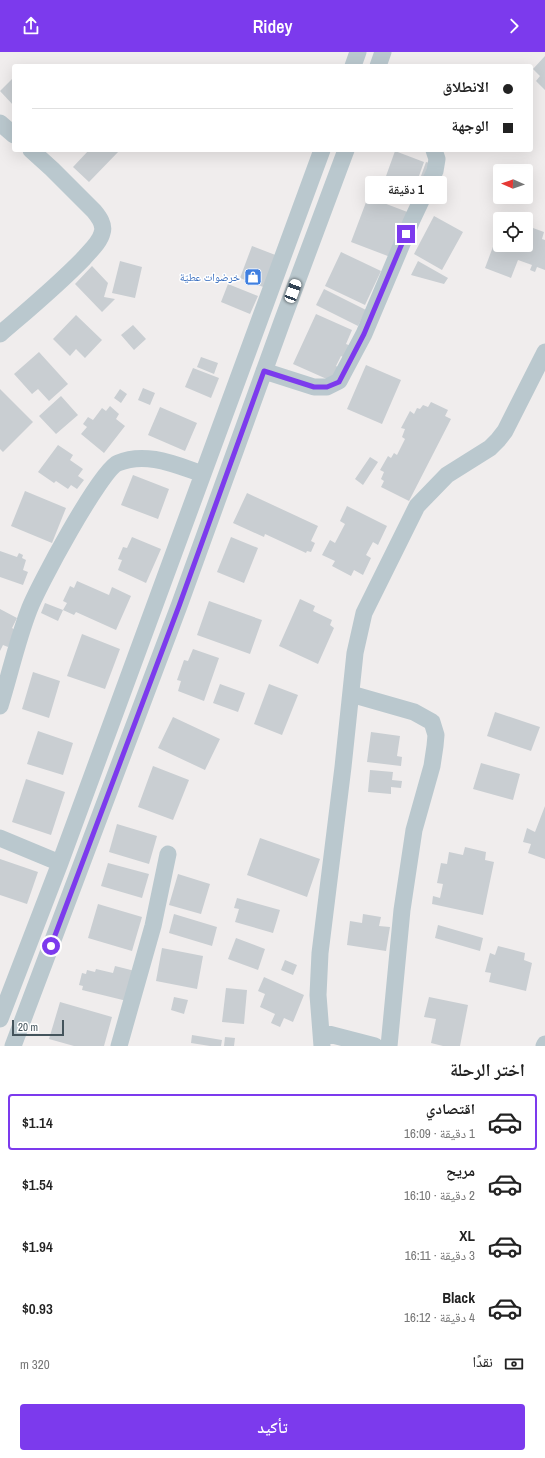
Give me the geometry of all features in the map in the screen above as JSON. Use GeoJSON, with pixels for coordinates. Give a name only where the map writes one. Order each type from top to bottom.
{"type":"FeatureCollection","features":[{"type":"Feature","properties":{"kind":"street"},"geometry":{"type":"LineString","coordinates":[[354,64],[358,52]]}},
{"type":"Feature","properties":{"kind":"street"},"geometry":{"type":"LineString","coordinates":[[379,64],[383,52]]}},
{"type":"Feature","properties":{"kind":"street"},"geometry":{"type":"LineString","coordinates":[[0,123],[12,133]]}},
{"type":"Feature","properties":{"kind":"street"},"geometry":{"type":"LineString","coordinates":[[0,334],[64,279],[94,247],[102,234],[103,226],[94,211],[33,152]]}},
{"type":"Feature","properties":{"kind":"street"},"geometry":{"type":"LineString","coordinates":[[0,1018],[60,863],[321,152]]}},
{"type":"Feature","properties":{"kind":"street"},"geometry":{"type":"LineString","coordinates":[[13,1046],[179,606],[345,152]]}},
{"type":"Feature","properties":{"kind":"street"},"geometry":{"type":"LineString","coordinates":[[264,371],[314,387],[327,387],[339,382],[364,334],[412,220],[435,171],[437,159],[435,152]]}},
{"type":"Feature","properties":{"kind":"street"},"geometry":{"type":"LineString","coordinates":[[375,1046],[322,1039],[318,995],[320,953],[355,653],[364,613],[417,506],[447,475],[490,448],[498,440],[505,430],[545,352]]}},
{"type":"Feature","properties":{"kind":"street"},"geometry":{"type":"LineString","coordinates":[[0,706],[29,609],[60,548],[102,478],[116,463],[132,458],[147,458],[203,474]]}},
{"type":"Feature","properties":{"kind":"street"},"geometry":{"type":"LineString","coordinates":[[351,694],[414,712],[432,722],[436,735],[432,766],[414,830],[402,910],[396,989],[389,1046]]}},
{"type":"Feature","properties":{"kind":"street"},"geometry":{"type":"LineString","coordinates":[[0,838],[60,863]]}},
{"type":"Feature","properties":{"kind":"street"},"geometry":{"type":"LineString","coordinates":[[119,1046],[153,926],[168,854]]}},
{"type":"Feature","properties":{"kind":"building"},"geometry":{"type":"Polygon","coordinates":[[[545,56],[545,90],[536,81],[540,76],[533,69],[545,56]]]}},
{"type":"Feature","properties":{"kind":"building"},"geometry":{"type":"Polygon","coordinates":[[[12,79],[12,104],[0,91],[12,79]]]}},
{"type":"Feature","properties":{"kind":"building"},"geometry":{"type":"Polygon","coordinates":[[[87,152],[118,152],[89,182],[73,167],[87,152]]]}},
{"type":"Feature","properties":{"kind":"building"},"geometry":{"type":"Polygon","coordinates":[[[395,152],[424,162],[410,201],[381,190],[395,152]]]}},
{"type":"Feature","properties":{"kind":"building"},"geometry":{"type":"Polygon","coordinates":[[[426,162],[432,164],[422,192],[416,190],[426,162]]]}},
{"type":"Feature","properties":{"kind":"building"},"geometry":{"type":"Polygon","coordinates":[[[368,197],[410,213],[393,258],[351,242],[368,197]]]}},
{"type":"Feature","properties":{"kind":"building"},"geometry":{"type":"Polygon","coordinates":[[[434,216],[463,232],[442,270],[414,254],[434,216]]]}},
{"type":"Feature","properties":{"kind":"building"},"geometry":{"type":"Polygon","coordinates":[[[533,228],[544,232],[542,239],[545,240],[545,270],[537,267],[535,272],[530,270],[532,265],[518,260],[511,278],[485,268],[493,247],[493,252],[533,252],[533,228]]]}},
{"type":"Feature","properties":{"kind":"building"},"geometry":{"type":"Polygon","coordinates":[[[252,246],[278,256],[266,288],[240,278],[252,246]]]}},
{"type":"Feature","properties":{"kind":"building"},"geometry":{"type":"Polygon","coordinates":[[[341,252],[381,271],[365,305],[325,286],[341,252]]]}},
{"type":"Feature","properties":{"kind":"building"},"geometry":{"type":"Polygon","coordinates":[[[120,261],[142,267],[135,298],[112,293],[120,261]]]}},
{"type":"Feature","properties":{"kind":"building"},"geometry":{"type":"Polygon","coordinates":[[[418,261],[448,278],[444,284],[411,275],[418,261]]]}},
{"type":"Feature","properties":{"kind":"building"},"geometry":{"type":"Polygon","coordinates":[[[92,266],[108,283],[104,297],[115,299],[102,312],[75,284],[92,266]]]}},
{"type":"Feature","properties":{"kind":"building"},"geometry":{"type":"Polygon","coordinates":[[[228,284],[258,296],[250,314],[221,302],[228,284]]]}},
{"type":"Feature","properties":{"kind":"building"},"geometry":{"type":"Polygon","coordinates":[[[324,289],[366,310],[358,326],[316,305],[324,289]]]}},
{"type":"Feature","properties":{"kind":"building"},"geometry":{"type":"Polygon","coordinates":[[[316,314],[352,330],[346,344],[351,346],[345,358],[341,356],[336,366],[340,368],[329,380],[293,364],[316,314]]]}},
{"type":"Feature","properties":{"kind":"building"},"geometry":{"type":"Polygon","coordinates":[[[76,315],[102,340],[85,358],[76,349],[70,356],[53,339],[76,315]]]}},
{"type":"Feature","properties":{"kind":"building"},"geometry":{"type":"Polygon","coordinates":[[[133,325],[146,339],[134,350],[121,335],[133,325]]]}},
{"type":"Feature","properties":{"kind":"building"},"geometry":{"type":"Polygon","coordinates":[[[39,352],[68,384],[49,401],[38,389],[32,394],[14,374],[39,352]]]}},
{"type":"Feature","properties":{"kind":"building"},"geometry":{"type":"Polygon","coordinates":[[[201,357],[218,363],[214,374],[197,367],[201,357]]]}},
{"type":"Feature","properties":{"kind":"building"},"geometry":{"type":"Polygon","coordinates":[[[366,365],[401,380],[382,424],[347,409],[366,365]]]}},
{"type":"Feature","properties":{"kind":"building"},"geometry":{"type":"Polygon","coordinates":[[[193,368],[219,378],[211,398],[185,387],[193,368]]]}},
{"type":"Feature","properties":{"kind":"building"},"geometry":{"type":"Polygon","coordinates":[[[143,388],[155,393],[150,405],[138,400],[143,388]]]}},
{"type":"Feature","properties":{"kind":"building"},"geometry":{"type":"Polygon","coordinates":[[[0,389],[33,422],[3,452],[0,449],[0,389]]]}},
{"type":"Feature","properties":{"kind":"building"},"geometry":{"type":"Polygon","coordinates":[[[120,389],[127,394],[121,403],[114,398],[120,389]]]}},
{"type":"Feature","properties":{"kind":"building"},"geometry":{"type":"Polygon","coordinates":[[[61,396],[78,415],[56,434],[39,416],[61,396]]]}},
{"type":"Feature","properties":{"kind":"building"},"geometry":{"type":"Polygon","coordinates":[[[431,402],[448,410],[445,416],[451,419],[409,501],[381,487],[384,481],[381,479],[384,472],[380,470],[388,456],[391,458],[394,453],[397,455],[405,439],[402,437],[405,429],[401,428],[410,411],[414,414],[417,408],[420,409],[423,405],[428,407],[431,402]]]}},
{"type":"Feature","properties":{"kind":"building"},"geometry":{"type":"Polygon","coordinates":[[[110,406],[119,414],[116,419],[125,426],[104,453],[81,434],[87,427],[83,424],[88,417],[93,420],[102,408],[106,411],[110,406]]]}},
{"type":"Feature","properties":{"kind":"building"},"geometry":{"type":"Polygon","coordinates":[[[160,407],[197,423],[185,451],[148,435],[160,407]]]}},
{"type":"Feature","properties":{"kind":"building"},"geometry":{"type":"Polygon","coordinates":[[[58,445],[73,455],[70,460],[83,469],[78,476],[84,480],[77,489],[71,485],[68,489],[56,481],[54,483],[38,472],[58,445]]]}},
{"type":"Feature","properties":{"kind":"building"},"geometry":{"type":"Polygon","coordinates":[[[370,457],[378,462],[363,485],[355,479],[370,457]]]}},
{"type":"Feature","properties":{"kind":"building"},"geometry":{"type":"Polygon","coordinates":[[[133,475],[169,489],[158,519],[121,505],[133,475]]]}},
{"type":"Feature","properties":{"kind":"building"},"geometry":{"type":"Polygon","coordinates":[[[25,491],[66,508],[52,543],[11,526],[25,491]]]}},
{"type":"Feature","properties":{"kind":"building"},"geometry":{"type":"Polygon","coordinates":[[[247,493],[318,526],[311,541],[315,543],[311,552],[307,551],[306,553],[265,534],[264,537],[233,523],[247,493]]]}},
{"type":"Feature","properties":{"kind":"building"},"geometry":{"type":"Polygon","coordinates":[[[347,506],[387,526],[378,545],[373,542],[366,555],[371,558],[363,575],[354,570],[351,576],[332,566],[335,561],[322,555],[330,540],[335,543],[345,524],[340,521],[347,506]]]}},
{"type":"Feature","properties":{"kind":"building"},"geometry":{"type":"Polygon","coordinates":[[[132,537],[161,549],[146,583],[118,570],[122,560],[118,559],[123,547],[127,548],[132,537]]]}},
{"type":"Feature","properties":{"kind":"building"},"geometry":{"type":"Polygon","coordinates":[[[231,537],[258,548],[244,583],[217,572],[231,537]]]}},
{"type":"Feature","properties":{"kind":"building"},"geometry":{"type":"Polygon","coordinates":[[[0,551],[17,557],[19,553],[23,555],[22,558],[26,560],[23,570],[28,572],[23,585],[0,577],[0,551]]]}},
{"type":"Feature","properties":{"kind":"building"},"geometry":{"type":"Polygon","coordinates":[[[77,581],[109,595],[112,587],[131,596],[116,630],[76,612],[74,615],[63,610],[67,603],[63,601],[70,586],[74,588],[77,581]]]}},
{"type":"Feature","properties":{"kind":"building"},"geometry":{"type":"Polygon","coordinates":[[[300,599],[315,606],[313,611],[332,620],[330,625],[334,628],[318,664],[279,646],[300,599]]]}},
{"type":"Feature","properties":{"kind":"building"},"geometry":{"type":"Polygon","coordinates":[[[209,601],[262,620],[250,654],[197,635],[209,601]]]}},
{"type":"Feature","properties":{"kind":"building"},"geometry":{"type":"Polygon","coordinates":[[[45,603],[63,610],[58,621],[41,613],[45,603]]]}},
{"type":"Feature","properties":{"kind":"building"},"geometry":{"type":"Polygon","coordinates":[[[0,609],[17,618],[12,628],[17,631],[8,647],[3,645],[0,651],[0,609]]]}},
{"type":"Feature","properties":{"kind":"building"},"geometry":{"type":"Polygon","coordinates":[[[82,634],[120,649],[105,689],[67,676],[82,634]]]}},
{"type":"Feature","properties":{"kind":"building"},"geometry":{"type":"Polygon","coordinates":[[[193,649],[219,658],[204,701],[178,691],[181,681],[177,680],[184,660],[188,661],[193,649]]]}},
{"type":"Feature","properties":{"kind":"building"},"geometry":{"type":"Polygon","coordinates":[[[33,672],[60,681],[49,718],[22,709],[33,672]]]}},
{"type":"Feature","properties":{"kind":"building"},"geometry":{"type":"Polygon","coordinates":[[[220,684],[245,693],[238,712],[213,703],[220,684]]]}},
{"type":"Feature","properties":{"kind":"building"},"geometry":{"type":"Polygon","coordinates":[[[269,684],[298,695],[282,735],[254,724],[269,684]]]}},
{"type":"Feature","properties":{"kind":"building"},"geometry":{"type":"Polygon","coordinates":[[[495,712],[540,727],[531,751],[487,736],[495,712]]]}},
{"type":"Feature","properties":{"kind":"building"},"geometry":{"type":"Polygon","coordinates":[[[173,717],[220,739],[205,770],[158,748],[173,717]]]}},
{"type":"Feature","properties":{"kind":"building"},"geometry":{"type":"Polygon","coordinates":[[[38,731],[73,743],[63,775],[27,764],[38,731]]]}},
{"type":"Feature","properties":{"kind":"building"},"geometry":{"type":"Polygon","coordinates":[[[371,732],[400,736],[397,756],[402,757],[401,766],[367,762],[371,732]]]}},
{"type":"Feature","properties":{"kind":"building"},"geometry":{"type":"Polygon","coordinates":[[[481,763],[520,774],[513,800],[473,789],[481,763]]]}},
{"type":"Feature","properties":{"kind":"building"},"geometry":{"type":"Polygon","coordinates":[[[153,766],[189,780],[173,820],[138,807],[153,766]]]}},
{"type":"Feature","properties":{"kind":"building"},"geometry":{"type":"Polygon","coordinates":[[[370,770],[393,772],[392,780],[402,781],[401,788],[391,787],[391,794],[368,792],[370,770]]]}},
{"type":"Feature","properties":{"kind":"building"},"geometry":{"type":"Polygon","coordinates":[[[26,779],[65,792],[51,835],[12,822],[26,779]]]}},
{"type":"Feature","properties":{"kind":"building"},"geometry":{"type":"Polygon","coordinates":[[[545,806],[545,859],[528,853],[531,844],[523,842],[527,828],[535,832],[545,806]]]}},
{"type":"Feature","properties":{"kind":"building"},"geometry":{"type":"Polygon","coordinates":[[[117,824],[157,836],[149,864],[109,852],[117,824]]]}},
{"type":"Feature","properties":{"kind":"building"},"geometry":{"type":"Polygon","coordinates":[[[260,838],[320,859],[307,897],[247,875],[260,838]]]}},
{"type":"Feature","properties":{"kind":"building"},"geometry":{"type":"Polygon","coordinates":[[[465,847],[486,852],[485,860],[494,862],[483,915],[432,904],[433,896],[440,898],[443,884],[437,883],[441,863],[447,864],[449,852],[463,855],[465,847]]]}},
{"type":"Feature","properties":{"kind":"building"},"geometry":{"type":"Polygon","coordinates":[[[0,859],[38,872],[27,904],[0,895],[0,859]]]}},
{"type":"Feature","properties":{"kind":"building"},"geometry":{"type":"Polygon","coordinates":[[[108,863],[149,874],[142,898],[101,886],[108,863]]]}},
{"type":"Feature","properties":{"kind":"building"},"geometry":{"type":"Polygon","coordinates":[[[178,874],[210,884],[201,914],[169,905],[178,874]]]}},
{"type":"Feature","properties":{"kind":"building"},"geometry":{"type":"Polygon","coordinates":[[[237,898],[280,910],[273,933],[235,922],[239,909],[234,908],[237,898]]]}},
{"type":"Feature","properties":{"kind":"building"},"geometry":{"type":"Polygon","coordinates":[[[98,904],[142,917],[132,951],[88,938],[98,904]]]}},
{"type":"Feature","properties":{"kind":"building"},"geometry":{"type":"Polygon","coordinates":[[[174,914],[217,927],[212,946],[169,933],[174,914]]]}},
{"type":"Feature","properties":{"kind":"building"},"geometry":{"type":"Polygon","coordinates":[[[363,914],[381,917],[379,926],[390,927],[386,951],[347,945],[350,921],[362,923],[363,914]]]}},
{"type":"Feature","properties":{"kind":"building"},"geometry":{"type":"Polygon","coordinates":[[[438,925],[483,938],[480,951],[435,938],[438,925]]]}},
{"type":"Feature","properties":{"kind":"building"},"geometry":{"type":"Polygon","coordinates":[[[236,938],[265,949],[258,970],[228,959],[236,938]]]}},
{"type":"Feature","properties":{"kind":"building"},"geometry":{"type":"Polygon","coordinates":[[[498,946],[525,953],[524,960],[532,963],[526,991],[489,982],[491,973],[485,972],[490,953],[495,955],[498,946]]]}},
{"type":"Feature","properties":{"kind":"building"},"geometry":{"type":"Polygon","coordinates":[[[162,948],[203,956],[197,989],[156,981],[162,948]]]}},
{"type":"Feature","properties":{"kind":"building"},"geometry":{"type":"Polygon","coordinates":[[[285,960],[297,965],[293,975],[281,970],[285,960]]]}},
{"type":"Feature","properties":{"kind":"building"},"geometry":{"type":"Polygon","coordinates":[[[115,966],[139,972],[131,1002],[82,990],[83,986],[79,985],[82,973],[86,974],[87,970],[95,972],[96,969],[113,973],[115,966]]]}},
{"type":"Feature","properties":{"kind":"building"},"geometry":{"type":"Polygon","coordinates":[[[264,977],[304,995],[293,1022],[284,1018],[280,1027],[271,1023],[275,1014],[260,1007],[265,994],[258,991],[264,977]]]}},
{"type":"Feature","properties":{"kind":"building"},"geometry":{"type":"Polygon","coordinates":[[[226,988],[247,990],[244,1024],[222,1022],[226,988]]]}},
{"type":"Feature","properties":{"kind":"building"},"geometry":{"type":"Polygon","coordinates":[[[174,997],[188,1000],[184,1014],[171,1010],[174,997]]]}},
{"type":"Feature","properties":{"kind":"building"},"geometry":{"type":"Polygon","coordinates":[[[429,997],[468,1005],[460,1046],[443,1046],[431,1043],[436,1019],[424,1017],[429,997]]]}},
{"type":"Feature","properties":{"kind":"building"},"geometry":{"type":"Polygon","coordinates":[[[60,1002],[112,1017],[104,1046],[74,1046],[49,1039],[60,1002]]]}},
{"type":"Feature","properties":{"kind":"building"},"geometry":{"type":"Polygon","coordinates":[[[192,1035],[222,1040],[221,1046],[191,1043],[192,1035]]]}},
{"type":"Feature","properties":{"kind":"building"},"geometry":{"type":"Polygon","coordinates":[[[225,1037],[235,1038],[234,1046],[224,1046],[225,1037]]]}},
{"type":"Feature","properties":{"kind":"place","name":"خرضوات عطيّة"},"geometry":{"type":"Point","coordinates":[253,277]}},
{"type":"Feature","properties":{"kind":"route"},"geometry":{"type":"LineString","coordinates":[[51,946],[179,606],[264,371],[314,387],[327,387],[339,382],[364,334],[406,234]]}}]}
